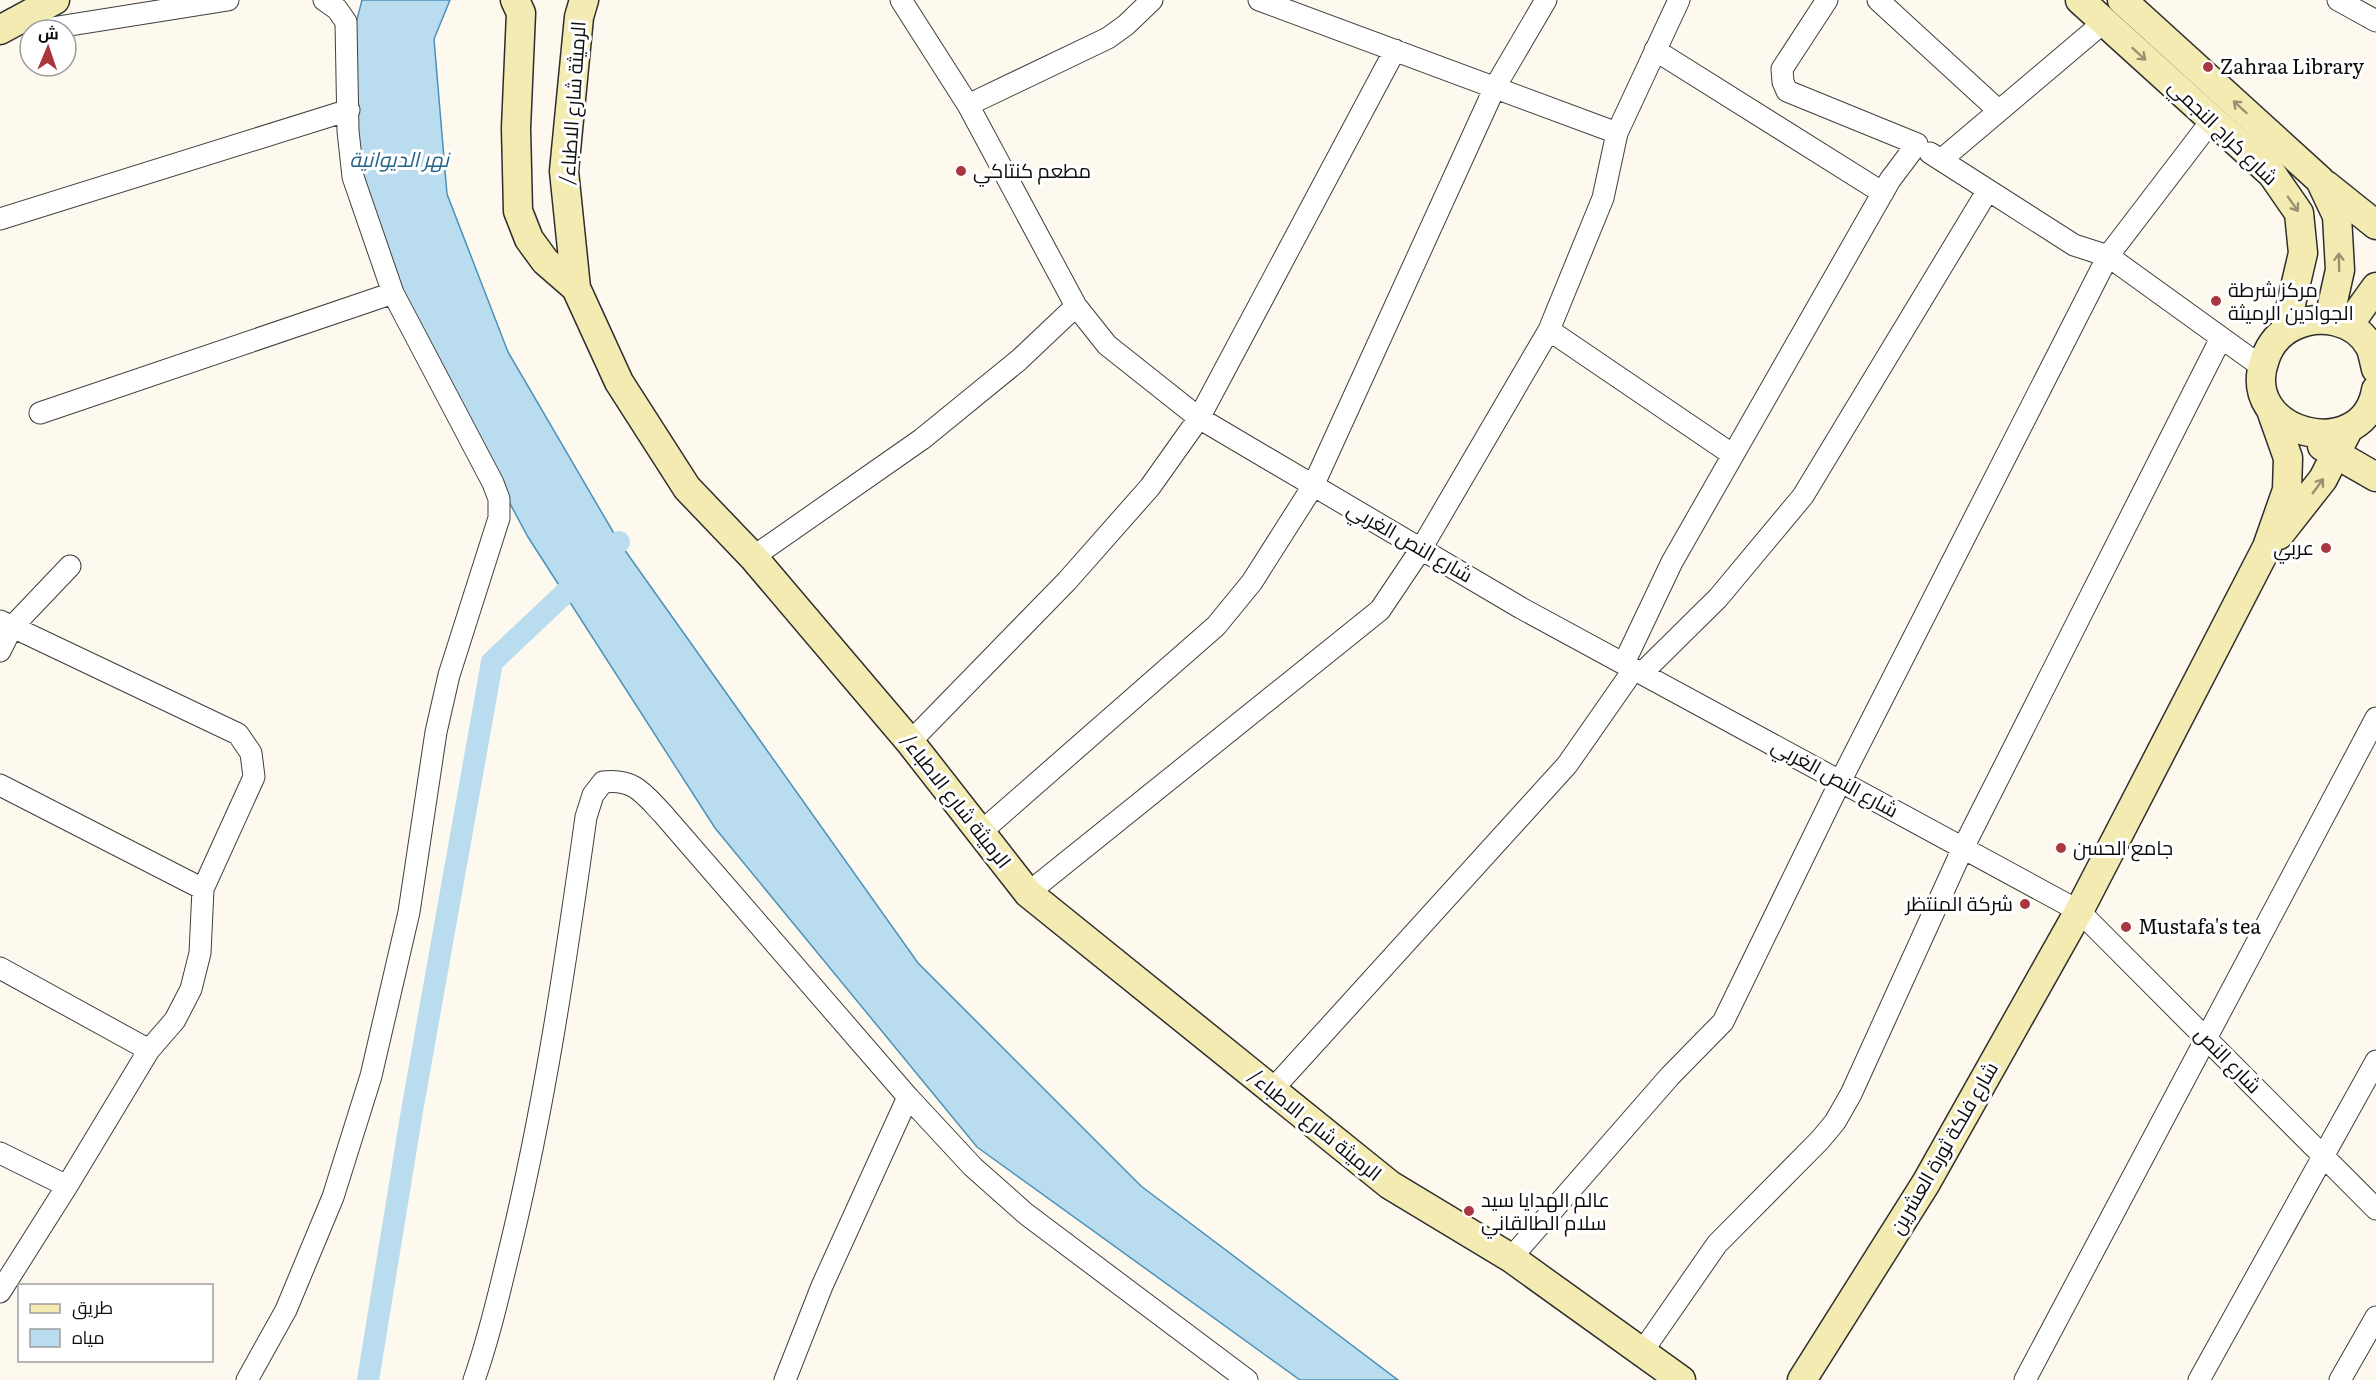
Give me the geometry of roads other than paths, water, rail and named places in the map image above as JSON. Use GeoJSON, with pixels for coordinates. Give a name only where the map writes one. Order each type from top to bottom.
{"type":"FeatureCollection","features":[{"type":"Feature","properties":{"kind":"main road"},"geometry":{"type":"LineString","coordinates":[[0,30],[55,0]]}},
{"type":"Feature","properties":{"kind":"main road"},"geometry":{"type":"LineString","coordinates":[[515,0],[521,13],[516,129],[518,211],[529,239],[545,261],[576,288]]}},
{"type":"Feature","properties":{"kind":"main road","name":"/الرميثة شارع الاطباء"},"geometry":{"type":"LineString","coordinates":[[584,0],[579,17],[564,171],[576,288],[619,382],[687,488],[753,556],[910,742],[982,831],[1028,893],[1390,1185],[1511,1258],[1682,1380]]}},
{"type":"Feature","properties":{"kind":"main road","name":"شارع كراج النجمي"},"geometry":{"type":"LineString","coordinates":[[2080,0],[2272,174],[2299,213],[2303,253],[2285,330]]}},
{"type":"Feature","properties":{"kind":"main road"},"geometry":{"type":"LineString","coordinates":[[2122,0],[2320,180],[2376,225]]}},
{"type":"Feature","properties":{"kind":"main road"},"geometry":{"type":"LineString","coordinates":[[2320,180],[2337,216],[2340,270],[2339,323]]}},
{"type":"Feature","properties":{"kind":"main road"},"geometry":{"type":"LineString","coordinates":[[2339,323],[2376,287]]}},
{"type":"Feature","properties":{"kind":"main road"},"geometry":{"type":"LineString","coordinates":[[2267,547],[2287,490],[2288,458],[2262,390],[2262,368],[2270,346],[2285,330],[2306,320],[2339,323],[2361,334],[2370,347],[2376,369]]}},
{"type":"Feature","properties":{"kind":"main road"},"geometry":{"type":"LineString","coordinates":[[2271,410],[2285,424],[2376,477]]}},
{"type":"Feature","properties":{"kind":"main road"},"geometry":{"type":"LineString","coordinates":[[2303,433],[2326,435],[2366,417]]}},
{"type":"Feature","properties":{"kind":"main road"},"geometry":{"type":"LineString","coordinates":[[2267,547],[2310,497],[2336,455],[2366,417]]}},
{"type":"Feature","properties":{"kind":"main road","name":"شارع فلكة ثورة العشرين"},"geometry":{"type":"LineString","coordinates":[[1802,1380],[1926,1183],[2079,911],[2267,547]]}},
{"type":"Feature","properties":{"kind":"street"},"geometry":{"type":"LineString","coordinates":[[78,24],[228,0]]}},
{"type":"Feature","properties":{"kind":"street"},"geometry":{"type":"LineString","coordinates":[[247,1380],[286,1310],[333,1197],[371,1076],[409,912],[436,732],[448,675],[499,518],[500,499],[493,483],[393,293],[353,177],[348,131],[346,22],[337,9],[324,0]]}},
{"type":"Feature","properties":{"kind":"street","name":"شارع النص الغربي"},"geometry":{"type":"LineString","coordinates":[[901,0],[968,105],[1076,306],[1107,345],[1199,418],[1421,549],[1841,780],[1962,850],[2079,911]]}},
{"type":"Feature","properties":{"kind":"street"},"geometry":{"type":"LineString","coordinates":[[968,105],[1108,38],[1126,25],[1152,0]]}},
{"type":"Feature","properties":{"kind":"street"},"geometry":{"type":"LineString","coordinates":[[1259,0],[1617,133]]}},
{"type":"Feature","properties":{"kind":"street"},"geometry":{"type":"LineString","coordinates":[[982,831],[1216,626],[1252,582],[1313,486],[1495,87],[1546,0]]}},
{"type":"Feature","properties":{"kind":"street"},"geometry":{"type":"LineString","coordinates":[[1028,893],[1380,610],[1421,549],[1549,330],[1602,198],[1617,133],[1679,0]]}},
{"type":"Feature","properties":{"kind":"street"},"geometry":{"type":"LineString","coordinates":[[1827,0],[1782,69],[1783,82],[1787,91],[1917,144],[2074,245],[2108,256],[2262,368]]}},
{"type":"Feature","properties":{"kind":"street"},"geometry":{"type":"LineString","coordinates":[[1878,0],[1999,111]]}},
{"type":"Feature","properties":{"kind":"street"},"geometry":{"type":"LineString","coordinates":[[2338,0],[2376,21]]}},
{"type":"Feature","properties":{"kind":"street"},"geometry":{"type":"LineString","coordinates":[[1941,160],[2104,22]]}},
{"type":"Feature","properties":{"kind":"street"},"geometry":{"type":"LineString","coordinates":[[0,36],[18,34]]}},
{"type":"Feature","properties":{"kind":"street"},"geometry":{"type":"LineString","coordinates":[[910,742],[1068,580],[1150,487],[1199,418],[1395,50]]}},
{"type":"Feature","properties":{"kind":"street"},"geometry":{"type":"LineString","coordinates":[[1655,50],[1883,193]]}},
{"type":"Feature","properties":{"kind":"street"},"geometry":{"type":"LineString","coordinates":[[0,219],[349,110]]}},
{"type":"Feature","properties":{"kind":"street"},"geometry":{"type":"LineString","coordinates":[[1511,1258],[1670,1076],[1723,1022],[1841,780],[2108,256],[2212,120]]}},
{"type":"Feature","properties":{"kind":"street"},"geometry":{"type":"LineString","coordinates":[[1272,1090],[1567,765],[1634,668],[1672,562],[1883,193],[1917,144]]}},
{"type":"Feature","properties":{"kind":"street"},"geometry":{"type":"LineString","coordinates":[[1634,668],[1718,598],[1803,496],[1988,190]]}},
{"type":"Feature","properties":{"kind":"street"},"geometry":{"type":"LineString","coordinates":[[40,412],[393,293]]}},
{"type":"Feature","properties":{"kind":"street"},"geometry":{"type":"LineString","coordinates":[[753,556],[922,439],[1019,360],[1076,306]]}},
{"type":"Feature","properties":{"kind":"street"},"geometry":{"type":"LineString","coordinates":[[1549,330],[1733,455]]}},
{"type":"Feature","properties":{"kind":"street"},"geometry":{"type":"LineString","coordinates":[[1642,1352],[1717,1244],[1835,1122],[1851,1094],[1962,850],[2221,338]]}},
{"type":"Feature","properties":{"kind":"street"},"geometry":{"type":"LineString","coordinates":[[0,651],[6,624],[70,566]]}},
{"type":"Feature","properties":{"kind":"street"},"geometry":{"type":"LineString","coordinates":[[0,1292],[67,1186],[148,1050],[175,1020],[191,989],[200,953],[203,889],[254,777],[251,753],[238,734],[6,624]]}},
{"type":"Feature","properties":{"kind":"street"},"geometry":{"type":"LineString","coordinates":[[2025,1380],[2208,1040],[2376,718]]}},
{"type":"Feature","properties":{"kind":"street"},"geometry":{"type":"LineString","coordinates":[[474,1380],[485,1349],[528,1171],[558,1010],[586,817],[593,795],[603,782],[618,780],[636,787],[663,814],[908,1097],[974,1167],[1026,1214],[1247,1380]]}},
{"type":"Feature","properties":{"kind":"street"},"geometry":{"type":"LineString","coordinates":[[0,784],[203,889]]}},
{"type":"Feature","properties":{"kind":"street","name":"شارع النص"},"geometry":{"type":"LineString","coordinates":[[2079,911],[2376,1209]]}},
{"type":"Feature","properties":{"kind":"street"},"geometry":{"type":"LineString","coordinates":[[0,968],[148,1050]]}},
{"type":"Feature","properties":{"kind":"street"},"geometry":{"type":"LineString","coordinates":[[2199,1380],[2376,1061]]}},
{"type":"Feature","properties":{"kind":"street"},"geometry":{"type":"LineString","coordinates":[[785,1380],[822,1286],[908,1097]]}},
{"type":"Feature","properties":{"kind":"street"},"geometry":{"type":"LineString","coordinates":[[0,1153],[67,1186]]}},
{"type":"Feature","properties":{"kind":"street"},"geometry":{"type":"LineString","coordinates":[[2340,1380],[2376,1317]]}},
{"type":"Feature","properties":{"kind":"water","name":"نهر الديوانية"},"geometry":{"type":"Polygon","coordinates":[[[362,0],[450,0],[434,39],[447,194],[508,352],[619,542],[918,963],[1141,1186],[1398,1380],[1300,1380],[977,1147],[715,828],[528,537],[413,324],[354,170],[352,39],[362,0]]]}},
{"type":"Feature","properties":{"kind":"waterway"},"geometry":{"type":"LineString","coordinates":[[368,1380],[412,1111],[492,662],[619,542]]}},
{"type":"Feature","properties":{"kind":"place","name":"Zahraa Library"},"geometry":{"type":"Point","coordinates":[2208,67]}},
{"type":"Feature","properties":{"kind":"place","name":"مطعم كنتاكي"},"geometry":{"type":"Point","coordinates":[961,171]}},
{"type":"Feature","properties":{"kind":"place","name":"مركز شرطة الجوادين الرميثة"},"geometry":{"type":"Point","coordinates":[2216,301]}},
{"type":"Feature","properties":{"kind":"place","name":"عربي"},"geometry":{"type":"Point","coordinates":[2326,548]}},
{"type":"Feature","properties":{"kind":"place","name":"جامع الحسن"},"geometry":{"type":"Point","coordinates":[2061,848]}},
{"type":"Feature","properties":{"kind":"place","name":"شركة المنتظر"},"geometry":{"type":"Point","coordinates":[2025,904]}},
{"type":"Feature","properties":{"kind":"place","name":"Mustafa's tea"},"geometry":{"type":"Point","coordinates":[2126,927]}},
{"type":"Feature","properties":{"kind":"place","name":"عالم الهدايا سيد سلام الطالقاني"},"geometry":{"type":"Point","coordinates":[1469,1211]}}]}
